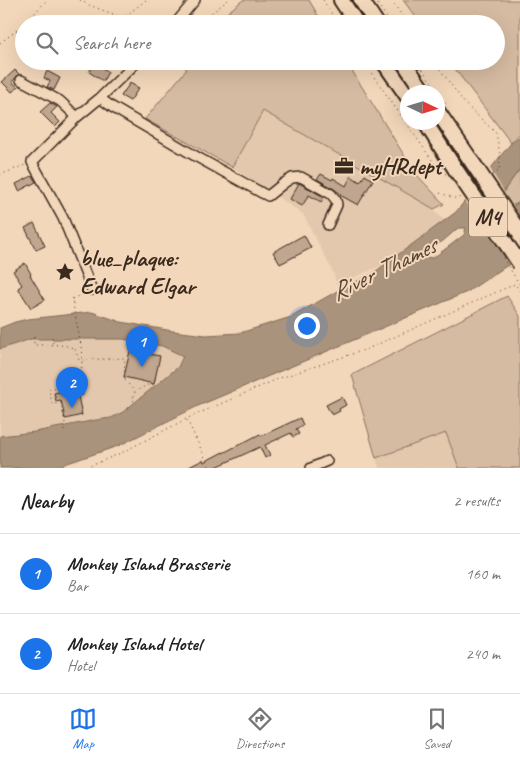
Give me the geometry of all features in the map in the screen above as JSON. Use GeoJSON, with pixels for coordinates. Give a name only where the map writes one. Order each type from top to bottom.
{"type":"FeatureCollection","features":[{"type":"Feature","properties":{"kind":"highway"},"geometry":{"type":"LineString","coordinates":[[341,0],[351,15]]}},
{"type":"Feature","properties":{"kind":"highway"},"geometry":{"type":"LineString","coordinates":[[360,0],[371,15]]}},
{"type":"Feature","properties":{"kind":"highway"},"geometry":{"type":"LineString","coordinates":[[389,70],[400,85]]}},
{"type":"Feature","properties":{"kind":"highway"},"geometry":{"type":"LineString","coordinates":[[409,70],[419,85]]}},
{"type":"Feature","properties":{"kind":"highway","name":"M4"},"geometry":{"type":"LineString","coordinates":[[445,122],[520,233]]}},
{"type":"Feature","properties":{"kind":"highway","name":"M4"},"geometry":{"type":"LineString","coordinates":[[428,130],[452,172],[520,264]]}},
{"type":"Feature","properties":{"kind":"street"},"geometry":{"type":"LineString","coordinates":[[182,15],[195,0]]}},
{"type":"Feature","properties":{"kind":"street"},"geometry":{"type":"LineString","coordinates":[[92,290],[63,218],[32,162],[77,117],[129,70]]}},
{"type":"Feature","properties":{"kind":"street"},"geometry":{"type":"LineString","coordinates":[[21,80],[60,101],[77,117]]}},
{"type":"Feature","properties":{"kind":"street"},"geometry":{"type":"LineString","coordinates":[[100,98],[197,157],[268,196],[284,182],[292,178],[301,177],[331,194],[336,200],[337,204],[328,225]]}},
{"type":"Feature","properties":{"kind":"street"},"geometry":{"type":"LineString","coordinates":[[311,468],[327,461]]}},
{"type":"Feature","properties":{"kind":"path"},"geometry":{"type":"LineString","coordinates":[[33,15],[47,0]]}},
{"type":"Feature","properties":{"kind":"path"},"geometry":{"type":"LineString","coordinates":[[80,0],[115,15]]}},
{"type":"Feature","properties":{"kind":"path"},"geometry":{"type":"LineString","coordinates":[[127,15],[146,0]]}},
{"type":"Feature","properties":{"kind":"path"},"geometry":{"type":"LineString","coordinates":[[208,15],[228,0]]}},
{"type":"Feature","properties":{"kind":"path"},"geometry":{"type":"LineString","coordinates":[[323,0],[332,15]]}},
{"type":"Feature","properties":{"kind":"path"},"geometry":{"type":"LineString","coordinates":[[375,0],[386,15]]}},
{"type":"Feature","properties":{"kind":"path"},"geometry":{"type":"LineString","coordinates":[[391,0],[402,15]]}},
{"type":"Feature","properties":{"kind":"path"},"geometry":{"type":"LineString","coordinates":[[0,43],[15,31]]}},
{"type":"Feature","properties":{"kind":"path"},"geometry":{"type":"LineString","coordinates":[[370,70],[432,160],[444,173],[452,172]]}},
{"type":"Feature","properties":{"kind":"path"},"geometry":{"type":"LineString","coordinates":[[440,70],[465,104],[496,133],[500,154],[500,170],[492,175]]}},
{"type":"Feature","properties":{"kind":"path"},"geometry":{"type":"LineString","coordinates":[[0,175],[32,162]]}},
{"type":"Feature","properties":{"kind":"path"},"geometry":{"type":"LineString","coordinates":[[440,193],[456,200],[464,195]]}},
{"type":"Feature","properties":{"kind":"path"},"geometry":{"type":"LineString","coordinates":[[86,468],[123,452],[186,419],[280,378],[367,349],[515,284],[520,291]]}},
{"type":"Feature","properties":{"kind":"path"},"geometry":{"type":"LineString","coordinates":[[81,383],[81,345],[72,299],[92,290]]}},
{"type":"Feature","properties":{"kind":"path"},"geometry":{"type":"LineString","coordinates":[[52,337],[53,345]]}},
{"type":"Feature","properties":{"kind":"path"},"geometry":{"type":"LineString","coordinates":[[34,338],[34,345],[71,346],[75,349],[79,360],[125,358],[124,379],[135,392]]}},
{"type":"Feature","properties":{"kind":"path"},"geometry":{"type":"LineString","coordinates":[[64,431],[63,423],[65,423],[61,403],[52,404],[49,389],[60,386],[59,376],[82,368]]}},
{"type":"Feature","properties":{"kind":"path"},"geometry":{"type":"LineString","coordinates":[[134,401],[132,400],[135,392],[146,385],[155,385]]}},
{"type":"Feature","properties":{"kind":"path"},"geometry":{"type":"LineString","coordinates":[[186,419],[210,468]]}},
{"type":"Feature","properties":{"kind":"shaded area"},"geometry":{"type":"Polygon","coordinates":[[[243,0],[309,0],[318,15],[224,15],[243,0]]]}},
{"type":"Feature","properties":{"kind":"shaded area"},"geometry":{"type":"Polygon","coordinates":[[[403,0],[520,0],[520,133],[511,143],[456,70],[505,70],[505,15],[414,15],[403,0]]]}},
{"type":"Feature","properties":{"kind":"shaded area"},"geometry":{"type":"Polygon","coordinates":[[[186,70],[352,70],[415,173],[444,204],[434,209],[263,111],[232,167],[145,119],[186,70]]]}},
{"type":"Feature","properties":{"kind":"shaded area"},"geometry":{"type":"Polygon","coordinates":[[[263,111],[434,209],[446,223],[385,264],[337,285],[333,272],[303,214],[232,167],[263,111]]]}},
{"type":"Feature","properties":{"kind":"shaded area"},"geometry":{"type":"Polygon","coordinates":[[[520,169],[520,202],[512,206],[503,201],[505,189],[520,169]]]}},
{"type":"Feature","properties":{"kind":"shaded area"},"geometry":{"type":"Polygon","coordinates":[[[507,296],[520,316],[520,468],[459,468],[446,433],[376,458],[352,375],[507,296]]]}},
{"type":"Feature","properties":{"kind":"shaded area"},"geometry":{"type":"Polygon","coordinates":[[[31,339],[123,339],[162,346],[183,356],[178,366],[123,412],[111,418],[35,432],[0,436],[0,349],[31,339]]]}},
{"type":"Feature","properties":{"kind":"shaded area"},"geometry":{"type":"Polygon","coordinates":[[[446,433],[459,468],[379,468],[376,458],[446,433]]]}},
{"type":"Feature","properties":{"kind":"water","name":"River Thames"},"geometry":{"type":"Polygon","coordinates":[[[520,136],[520,169],[505,189],[503,201],[512,206],[520,202],[520,257],[467,292],[198,406],[118,446],[53,468],[0,468],[0,436],[35,432],[111,418],[123,412],[178,367],[183,356],[162,346],[123,339],[31,339],[0,349],[0,328],[28,319],[92,312],[121,322],[206,335],[240,333],[291,317],[372,274],[456,212],[511,143],[520,136]],[[458,228],[443,241],[429,249],[425,257],[433,258],[464,235],[466,228],[458,228]]]}},
{"type":"Feature","properties":{"kind":"pier"},"geometry":{"type":"Polygon","coordinates":[[[489,167],[506,195],[505,200],[511,203],[520,217],[520,260],[511,266],[463,199],[489,167]]]}},
{"type":"Feature","properties":{"kind":"building"},"geometry":{"type":"Polygon","coordinates":[[[15,70],[19,74],[12,82],[18,87],[12,92],[2,82],[15,70]]]}},
{"type":"Feature","properties":{"kind":"building"},"geometry":{"type":"Polygon","coordinates":[[[90,70],[105,70],[108,72],[103,81],[89,72],[90,70]]]}},
{"type":"Feature","properties":{"kind":"building"},"geometry":{"type":"Polygon","coordinates":[[[47,71],[60,78],[54,90],[47,87],[50,81],[44,78],[47,71]]]}},
{"type":"Feature","properties":{"kind":"building"},"geometry":{"type":"Polygon","coordinates":[[[130,83],[139,88],[130,101],[121,96],[130,83]]]}},
{"type":"Feature","properties":{"kind":"building"},"geometry":{"type":"Polygon","coordinates":[[[50,103],[57,107],[51,113],[60,122],[55,127],[40,112],[50,103]]]}},
{"type":"Feature","properties":{"kind":"building"},"geometry":{"type":"Polygon","coordinates":[[[321,174],[332,180],[333,178],[346,186],[351,176],[360,182],[365,175],[373,180],[358,205],[317,179],[321,174]]]}},
{"type":"Feature","properties":{"kind":"building"},"geometry":{"type":"Polygon","coordinates":[[[32,176],[36,182],[19,191],[16,184],[32,176]]]}},
{"type":"Feature","properties":{"kind":"building"},"geometry":{"type":"Polygon","coordinates":[[[299,183],[324,197],[321,202],[309,195],[302,206],[290,199],[299,183]]]}},
{"type":"Feature","properties":{"kind":"building"},"geometry":{"type":"Polygon","coordinates":[[[34,223],[45,246],[36,250],[25,228],[34,223]]]}},
{"type":"Feature","properties":{"kind":"building"},"geometry":{"type":"Polygon","coordinates":[[[304,235],[311,248],[280,264],[273,252],[304,235]]]}},
{"type":"Feature","properties":{"kind":"building"},"geometry":{"type":"Polygon","coordinates":[[[25,263],[45,300],[31,308],[18,288],[22,285],[13,271],[25,263]]]}},
{"type":"Feature","properties":{"kind":"building"},"geometry":{"type":"Polygon","coordinates":[[[132,342],[151,346],[149,354],[160,356],[154,384],[124,377],[132,342]]]}},
{"type":"Feature","properties":{"kind":"building"},"geometry":{"type":"Polygon","coordinates":[[[81,387],[83,395],[78,396],[82,415],[65,419],[61,400],[56,401],[54,393],[81,387]]]}},
{"type":"Feature","properties":{"kind":"building"},"geometry":{"type":"Polygon","coordinates":[[[342,397],[346,405],[332,415],[326,405],[342,397]]]}},
{"type":"Feature","properties":{"kind":"building"},"geometry":{"type":"Polygon","coordinates":[[[300,418],[303,425],[296,429],[299,434],[293,437],[291,433],[265,445],[270,455],[265,458],[260,447],[214,468],[187,468],[203,460],[204,462],[260,434],[261,436],[300,418]]]}},
{"type":"Feature","properties":{"kind":"place","name":"myHRdept"},"geometry":{"type":"Point","coordinates":[344,166]}},
{"type":"Feature","properties":{"kind":"place","name":"blue_plaque: Edward Elgar"},"geometry":{"type":"Point","coordinates":[65,272]}},
{"type":"Feature","properties":{"kind":"place","name":"Monkey Island Brasserie"},"geometry":{"type":"Point","coordinates":[142,367]}},
{"type":"Feature","properties":{"kind":"place","name":"Monkey Island Hotel"},"geometry":{"type":"Point","coordinates":[72,408]}}]}
